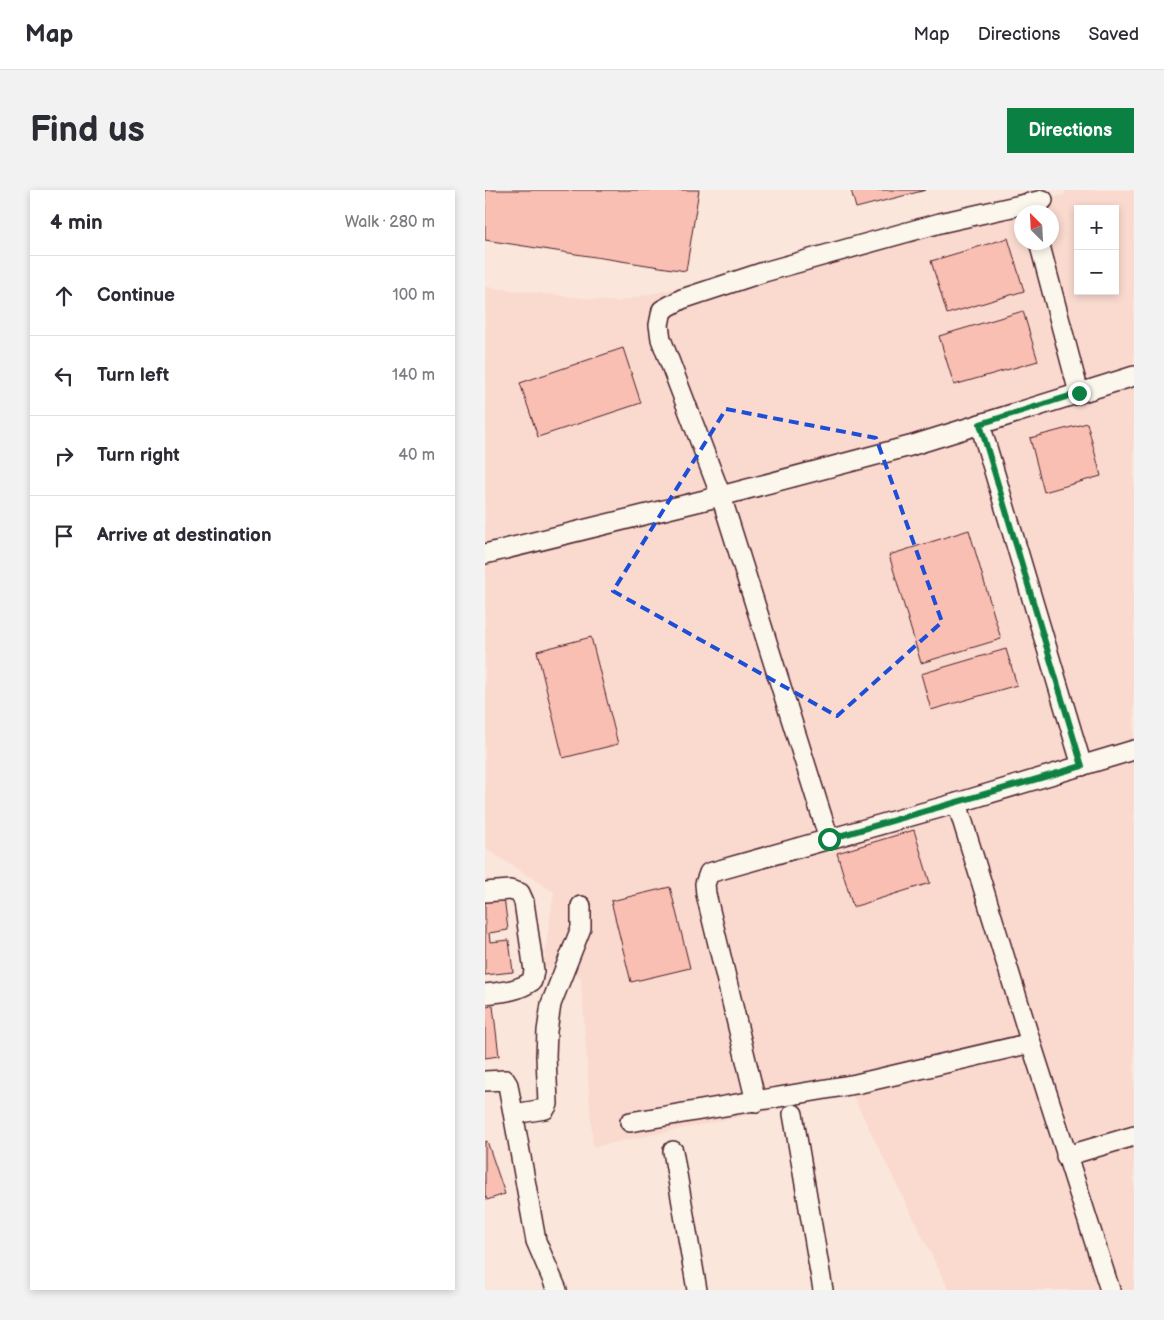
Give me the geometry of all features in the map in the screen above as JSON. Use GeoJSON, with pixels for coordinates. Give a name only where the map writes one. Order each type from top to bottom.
{"type":"FeatureCollection","features":[{"type":"Feature","properties":{"kind":"street"},"geometry":{"type":"LineString","coordinates":[[829,839],[721,496],[661,339],[659,324],[662,310],[681,299],[765,272],[939,223],[1043,201]]}},
{"type":"Feature","properties":{"kind":"street"},"geometry":{"type":"LineString","coordinates":[[1041,250],[1079,393]]}},
{"type":"Feature","properties":{"kind":"street"},"geometry":{"type":"LineString","coordinates":[[485,554],[721,496],[910,446],[1134,376]]}},
{"type":"Feature","properties":{"kind":"street"},"geometry":{"type":"LineString","coordinates":[[980,424],[1082,766]]}},
{"type":"Feature","properties":{"kind":"street"},"geometry":{"type":"LineString","coordinates":[[757,1102],[705,884],[709,873],[957,803],[1134,750]]}},
{"type":"Feature","properties":{"kind":"street"},"geometry":{"type":"LineString","coordinates":[[957,803],[1066,1156],[1110,1290]]}},
{"type":"Feature","properties":{"kind":"street"},"geometry":{"type":"LineString","coordinates":[[485,892],[510,890],[520,893],[524,902],[533,972],[532,981],[526,986],[485,994]]}},
{"type":"Feature","properties":{"kind":"street"},"geometry":{"type":"LineString","coordinates":[[514,1114],[545,1109],[548,1104],[546,1056],[551,1004],[581,928],[581,906]]}},
{"type":"Feature","properties":{"kind":"street"},"geometry":{"type":"LineString","coordinates":[[630,1122],[856,1084],[1031,1043]]}},
{"type":"Feature","properties":{"kind":"street"},"geometry":{"type":"LineString","coordinates":[[485,1081],[505,1080],[508,1085],[536,1241],[557,1290]]}},
{"type":"Feature","properties":{"kind":"street"},"geometry":{"type":"LineString","coordinates":[[793,1114],[823,1290]]}},
{"type":"Feature","properties":{"kind":"street"},"geometry":{"type":"LineString","coordinates":[[1066,1156],[1134,1136]]}},
{"type":"Feature","properties":{"kind":"street"},"geometry":{"type":"LineString","coordinates":[[673,1151],[697,1290]]}},
{"type":"Feature","properties":{"kind":"highlighted area"},"geometry":{"type":"Polygon","coordinates":[[[726,409],[876,438],[942,622],[837,716],[613,591],[726,409]]]}},
{"type":"Feature","properties":{"kind":"shaded area"},"geometry":{"type":"Polygon","coordinates":[[[1065,190],[1134,190],[1134,1290],[949,1290],[852,1094],[593,1147],[581,978],[543,967],[554,892],[489,851],[485,846],[485,287],[617,302],[1014,207],[1014,250],[1059,250],[1059,205],[1022,205],[1064,195],[1065,190]]]}},
{"type":"Feature","properties":{"kind":"building"},"geometry":{"type":"Polygon","coordinates":[[[485,190],[699,190],[686,271],[485,240],[485,190]]]}},
{"type":"Feature","properties":{"kind":"building"},"geometry":{"type":"Polygon","coordinates":[[[851,190],[926,190],[856,208],[851,190]]]}},
{"type":"Feature","properties":{"kind":"building"},"geometry":{"type":"Polygon","coordinates":[[[1008,238],[1024,291],[947,314],[931,261],[1008,238]]]}},
{"type":"Feature","properties":{"kind":"building"},"geometry":{"type":"Polygon","coordinates":[[[1023,311],[1038,361],[954,385],[939,336],[1023,311]]]}},
{"type":"Feature","properties":{"kind":"building"},"geometry":{"type":"Polygon","coordinates":[[[623,348],[641,403],[538,437],[520,383],[623,348]]]}},
{"type":"Feature","properties":{"kind":"building"},"geometry":{"type":"Polygon","coordinates":[[[1087,423],[1101,476],[1044,492],[1030,438],[1087,423]]]}},
{"type":"Feature","properties":{"kind":"building"},"geometry":{"type":"Polygon","coordinates":[[[969,530],[1001,639],[921,663],[889,555],[969,530]]]}},
{"type":"Feature","properties":{"kind":"building"},"geometry":{"type":"Polygon","coordinates":[[[591,637],[618,744],[563,758],[537,651],[591,637]]]}},
{"type":"Feature","properties":{"kind":"building"},"geometry":{"type":"Polygon","coordinates":[[[1006,649],[1017,685],[931,710],[921,674],[1006,649]]]}},
{"type":"Feature","properties":{"kind":"building"},"geometry":{"type":"Polygon","coordinates":[[[914,830],[930,883],[853,907],[837,853],[914,830]]]}},
{"type":"Feature","properties":{"kind":"building"},"geometry":{"type":"Polygon","coordinates":[[[670,887],[690,968],[631,982],[611,901],[670,887]]]}},
{"type":"Feature","properties":{"kind":"building"},"geometry":{"type":"Polygon","coordinates":[[[504,896],[508,930],[489,933],[490,942],[509,940],[513,972],[485,975],[485,898],[504,896]]]}},
{"type":"Feature","properties":{"kind":"building"},"geometry":{"type":"Polygon","coordinates":[[[493,1006],[499,1056],[485,1058],[485,1007],[493,1006]]]}},
{"type":"Feature","properties":{"kind":"building"},"geometry":{"type":"Polygon","coordinates":[[[487,1141],[505,1194],[487,1200],[485,1195],[485,1142],[487,1141]]]}},
{"type":"Feature","properties":{"kind":"route"},"geometry":{"type":"LineString","coordinates":[[829,839],[1082,766],[980,424],[1079,393]]}}]}
